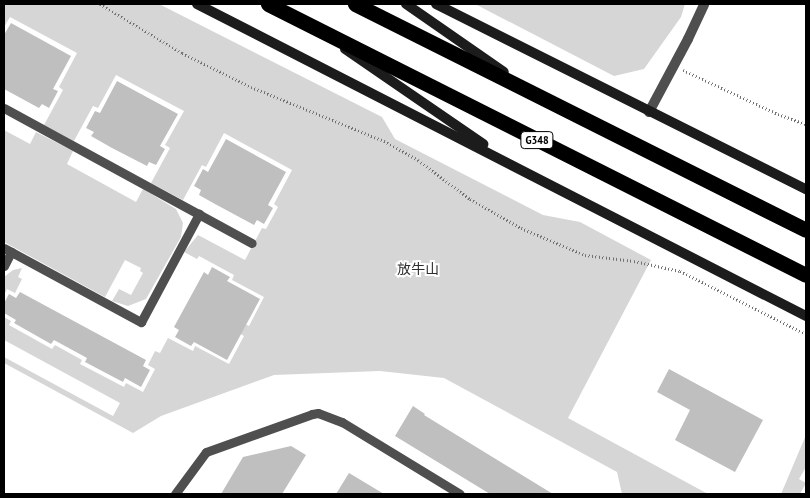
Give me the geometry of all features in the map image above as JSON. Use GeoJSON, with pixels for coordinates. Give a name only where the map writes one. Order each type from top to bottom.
{"type":"FeatureCollection","features":[{"type":"Feature","properties":{"kind":"highway","name":"G348"},"geometry":{"type":"LineString","coordinates":[[268,4],[806,275]]}},
{"type":"Feature","properties":{"kind":"highway"},"geometry":{"type":"LineString","coordinates":[[354,4],[806,230]]}},
{"type":"Feature","properties":{"kind":"street"},"geometry":{"type":"LineString","coordinates":[[198,4],[806,316]]}},
{"type":"Feature","properties":{"kind":"street"},"geometry":{"type":"LineString","coordinates":[[406,4],[542,99]]}},
{"type":"Feature","properties":{"kind":"street"},"geometry":{"type":"LineString","coordinates":[[436,4],[806,189]]}},
{"type":"Feature","properties":{"kind":"street"},"geometry":{"type":"LineString","coordinates":[[649,112],[704,4]]}},
{"type":"Feature","properties":{"kind":"street"},"geometry":{"type":"LineString","coordinates":[[317,30],[518,168]]}},
{"type":"Feature","properties":{"kind":"lane"},"geometry":{"type":"LineString","coordinates":[[4,108],[252,243]]}},
{"type":"Feature","properties":{"kind":"lane"},"geometry":{"type":"LineString","coordinates":[[4,266],[8,250],[141,322],[199,214]]}},
{"type":"Feature","properties":{"kind":"lane"},"geometry":{"type":"LineString","coordinates":[[175,494],[206,452],[318,413],[342,422],[460,494]]}},
{"type":"Feature","properties":{"kind":"path"},"geometry":{"type":"LineString","coordinates":[[100,4],[182,53],[251,87],[384,141],[418,160],[470,199],[521,228],[585,255],[634,261],[680,271],[806,334]]}},
{"type":"Feature","properties":{"kind":"path"},"geometry":{"type":"LineString","coordinates":[[674,66],[778,114],[806,124]]}},
{"type":"Feature","properties":{"kind":"green space","name":"放牛山"},"geometry":{"type":"Polygon","coordinates":[[[4,4],[159,4],[382,117],[395,139],[543,215],[580,222],[651,260],[568,418],[708,494],[622,494],[617,472],[444,378],[380,371],[274,375],[161,416],[133,433],[4,363],[4,357],[113,416],[120,403],[4,340],[4,317],[11,321],[9,325],[52,349],[55,345],[82,360],[80,364],[124,387],[126,383],[143,392],[155,369],[148,365],[155,351],[160,353],[168,338],[193,351],[195,346],[229,364],[244,336],[234,330],[239,321],[249,326],[264,297],[232,280],[234,275],[199,256],[197,259],[184,252],[198,235],[245,260],[262,228],[266,229],[278,207],[274,204],[292,170],[224,133],[206,167],[202,165],[183,200],[151,183],[170,148],[165,145],[184,111],[116,75],[98,108],[93,106],[74,141],[44,125],[63,90],[59,87],[77,53],[10,17],[4,27],[4,4]]]}},
{"type":"Feature","properties":{"kind":"green space"},"geometry":{"type":"Polygon","coordinates":[[[475,4],[685,4],[681,17],[644,69],[614,76],[475,4]]]}},
{"type":"Feature","properties":{"kind":"green space"},"geometry":{"type":"Polygon","coordinates":[[[4,130],[30,144],[36,132],[73,151],[67,164],[136,202],[143,189],[176,209],[183,223],[181,237],[146,299],[128,306],[112,301],[119,289],[131,295],[143,273],[140,271],[141,268],[125,260],[105,297],[4,242],[4,130]]]}},
{"type":"Feature","properties":{"kind":"green space"},"geometry":{"type":"Polygon","coordinates":[[[22,268],[18,277],[22,279],[15,293],[7,289],[4,295],[4,277],[13,270],[22,268]]]}},
{"type":"Feature","properties":{"kind":"green space"},"geometry":{"type":"Polygon","coordinates":[[[806,435],[806,467],[799,479],[806,483],[800,494],[781,494],[806,435]]]}},
{"type":"Feature","properties":{"kind":"building"},"geometry":{"type":"Polygon","coordinates":[[[11,23],[71,56],[53,89],[58,91],[49,108],[42,104],[39,108],[4,89],[4,35],[11,23]]]}},
{"type":"Feature","properties":{"kind":"building"},"geometry":{"type":"Polygon","coordinates":[[[117,81],[178,114],[160,146],[165,149],[156,165],[149,162],[147,166],[112,148],[91,136],[94,132],[86,128],[95,111],[100,113],[117,81]]]}},
{"type":"Feature","properties":{"kind":"building"},"geometry":{"type":"Polygon","coordinates":[[[226,139],[286,172],[268,205],[273,208],[264,224],[257,220],[254,225],[215,204],[199,195],[201,190],[194,186],[203,169],[208,172],[226,139]]]}},
{"type":"Feature","properties":{"kind":"building"},"geometry":{"type":"Polygon","coordinates":[[[212,267],[230,277],[227,281],[260,299],[227,360],[194,342],[191,346],[175,337],[179,330],[174,327],[204,272],[208,275],[212,267]]]}},
{"type":"Feature","properties":{"kind":"building"},"geometry":{"type":"Polygon","coordinates":[[[20,292],[146,360],[143,366],[150,370],[141,387],[125,378],[123,382],[85,362],[87,358],[54,340],[51,344],[14,323],[16,320],[4,313],[4,303],[9,294],[16,298],[20,292]]]}},
{"type":"Feature","properties":{"kind":"building"},"geometry":{"type":"Polygon","coordinates":[[[669,369],[763,420],[735,472],[675,440],[690,410],[657,392],[669,369]]]}},
{"type":"Feature","properties":{"kind":"building"},"geometry":{"type":"Polygon","coordinates":[[[413,406],[424,415],[553,494],[490,494],[395,436],[413,406]]]}},
{"type":"Feature","properties":{"kind":"building"},"geometry":{"type":"Polygon","coordinates":[[[291,446],[306,455],[282,494],[221,494],[243,457],[291,446]]]}},
{"type":"Feature","properties":{"kind":"building"},"geometry":{"type":"Polygon","coordinates":[[[349,473],[384,494],[336,494],[349,473]]]}}]}
